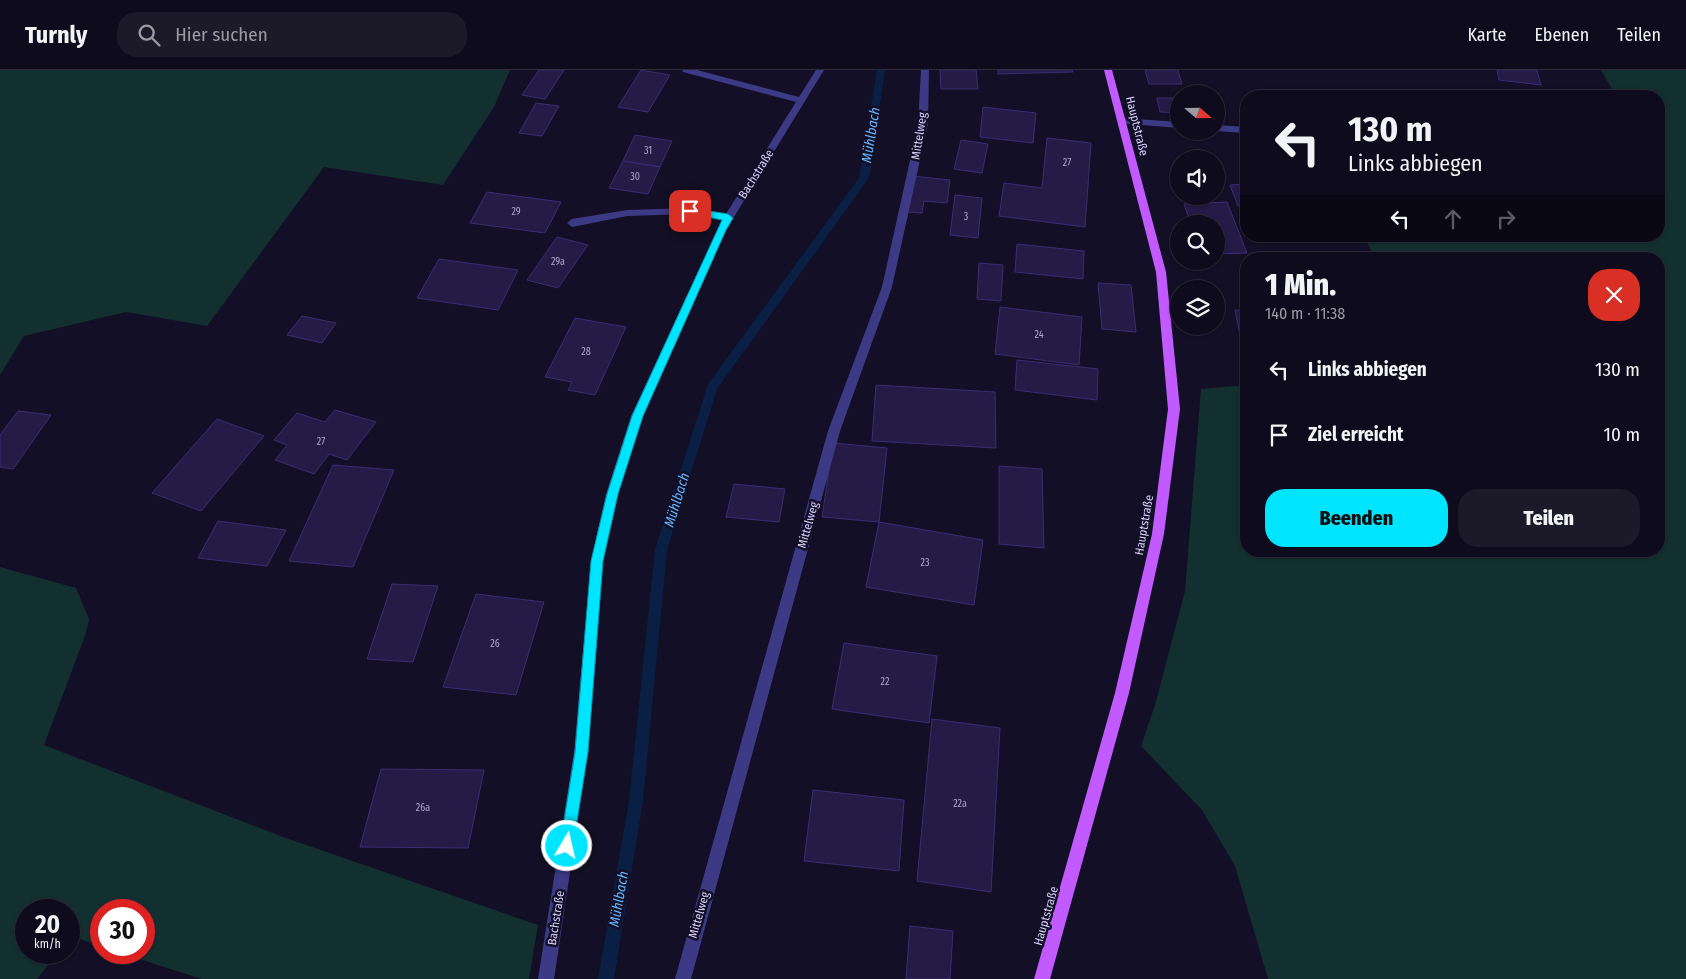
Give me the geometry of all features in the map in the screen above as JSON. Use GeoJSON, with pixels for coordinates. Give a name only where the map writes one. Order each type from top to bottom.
{"type":"FeatureCollection","features":[{"type":"Feature","properties":{"kind":"main road","name":"Hauptstraße"},"geometry":{"type":"LineString","coordinates":[[1042,979],[1122,692],[1158,534],[1174,409],[1161,272],[1108,70]]}},
{"type":"Feature","properties":{"kind":"street"},"geometry":{"type":"LineString","coordinates":[[686,70],[801,100]]}},
{"type":"Feature","properties":{"kind":"street","name":"Bachstraße"},"geometry":{"type":"LineString","coordinates":[[546,979],[581,752],[597,561],[612,494],[637,416],[721,230],[820,70]]}},
{"type":"Feature","properties":{"kind":"street","name":"Mittelweg"},"geometry":{"type":"LineString","coordinates":[[683,979],[834,431],[886,287],[923,124],[925,70]]}},
{"type":"Feature","properties":{"kind":"street"},"geometry":{"type":"LineString","coordinates":[[1121,121],[1170,124]]}},
{"type":"Feature","properties":{"kind":"street"},"geometry":{"type":"LineString","coordinates":[[1225,129],[1240,130]]}},
{"type":"Feature","properties":{"kind":"street"},"geometry":{"type":"LineString","coordinates":[[572,223],[627,213],[690,211],[728,218]]}},
{"type":"Feature","properties":{"kind":"green space"},"geometry":{"type":"Polygon","coordinates":[[[0,70],[510,70],[494,107],[443,185],[324,167],[207,326],[126,312],[24,336],[0,375],[0,70]]]}},
{"type":"Feature","properties":{"kind":"green space"},"geometry":{"type":"Polygon","coordinates":[[[1601,70],[1686,70],[1686,979],[1268,979],[1235,866],[1202,810],[1141,746],[1155,705],[1185,591],[1201,389],[1240,386],[1240,557],[1665,557],[1665,252],[1372,252],[1367,242],[1665,242],[1665,90],[1613,90],[1601,70]]]}},
{"type":"Feature","properties":{"kind":"green space"},"geometry":{"type":"Polygon","coordinates":[[[0,567],[76,588],[89,619],[86,633],[44,745],[283,837],[538,925],[529,979],[202,979],[155,964],[155,899],[90,899],[90,942],[80,939],[80,899],[15,899],[15,964],[49,964],[37,979],[0,979],[0,567]]]}},
{"type":"Feature","properties":{"kind":"building"},"geometry":{"type":"Polygon","coordinates":[[[539,70],[564,70],[545,99],[522,95],[539,70]]]}},
{"type":"Feature","properties":{"kind":"building"},"geometry":{"type":"Polygon","coordinates":[[[641,70],[670,75],[648,112],[618,107],[641,70]]]}},
{"type":"Feature","properties":{"kind":"building"},"geometry":{"type":"Polygon","coordinates":[[[940,70],[976,70],[978,89],[941,89],[940,70]]]}},
{"type":"Feature","properties":{"kind":"building"},"geometry":{"type":"Polygon","coordinates":[[[998,70],[1072,70],[1073,72],[998,74],[998,70]]]}},
{"type":"Feature","properties":{"kind":"building"},"geometry":{"type":"Polygon","coordinates":[[[1145,70],[1178,70],[1182,84],[1149,84],[1145,70]]]}},
{"type":"Feature","properties":{"kind":"building"},"geometry":{"type":"Polygon","coordinates":[[[1497,70],[1537,70],[1541,85],[1499,80],[1497,70]]]}},
{"type":"Feature","properties":{"kind":"building"},"geometry":{"type":"Polygon","coordinates":[[[1157,98],[1170,98],[1170,113],[1160,112],[1157,98]]]}},
{"type":"Feature","properties":{"kind":"building"},"geometry":{"type":"Polygon","coordinates":[[[536,103],[559,106],[542,136],[519,133],[536,103]]]}},
{"type":"Feature","properties":{"kind":"building"},"geometry":{"type":"Polygon","coordinates":[[[983,107],[1036,113],[1033,143],[980,137],[983,107]]]}},
{"type":"Feature","properties":{"kind":"building"},"geometry":{"type":"Polygon","coordinates":[[[635,135],[672,141],[660,167],[623,161],[635,135]]]}},
{"type":"Feature","properties":{"kind":"building"},"geometry":{"type":"Polygon","coordinates":[[[1047,138],[1091,143],[1085,227],[999,216],[1004,183],[1042,188],[1047,138]]]}},
{"type":"Feature","properties":{"kind":"building"},"geometry":{"type":"Polygon","coordinates":[[[961,140],[988,144],[982,173],[954,169],[961,140]]]}},
{"type":"Feature","properties":{"kind":"building"},"geometry":{"type":"Polygon","coordinates":[[[623,161],[660,167],[648,194],[609,188],[623,161]]]}},
{"type":"Feature","properties":{"kind":"building"},"geometry":{"type":"Polygon","coordinates":[[[912,176],[950,180],[947,203],[924,201],[922,213],[906,212],[912,176]]]}},
{"type":"Feature","properties":{"kind":"building"},"geometry":{"type":"Polygon","coordinates":[[[1240,184],[1240,206],[1238,206],[1230,185],[1240,184]]]}},
{"type":"Feature","properties":{"kind":"building"},"geometry":{"type":"Polygon","coordinates":[[[487,192],[561,202],[545,233],[470,223],[487,192]]]}},
{"type":"Feature","properties":{"kind":"building"},"geometry":{"type":"Polygon","coordinates":[[[955,195],[982,198],[978,238],[950,235],[955,195]]]}},
{"type":"Feature","properties":{"kind":"building"},"geometry":{"type":"Polygon","coordinates":[[[1225,202],[1227,202],[1240,235],[1240,242],[1243,242],[1247,252],[1225,254],[1225,215],[1188,215],[1184,205],[1225,205],[1225,202]]]}},
{"type":"Feature","properties":{"kind":"building"},"geometry":{"type":"Polygon","coordinates":[[[557,237],[588,245],[558,288],[527,280],[557,237]]]}},
{"type":"Feature","properties":{"kind":"building"},"geometry":{"type":"Polygon","coordinates":[[[1017,244],[1084,251],[1083,279],[1015,272],[1017,244]]]}},
{"type":"Feature","properties":{"kind":"building"},"geometry":{"type":"Polygon","coordinates":[[[439,259],[518,270],[498,310],[417,298],[439,259]]]}},
{"type":"Feature","properties":{"kind":"building"},"geometry":{"type":"Polygon","coordinates":[[[979,263],[1003,265],[1001,301],[977,299],[979,263]]]}},
{"type":"Feature","properties":{"kind":"building"},"geometry":{"type":"Polygon","coordinates":[[[1098,283],[1131,285],[1136,332],[1102,329],[1098,283]]]}},
{"type":"Feature","properties":{"kind":"building"},"geometry":{"type":"Polygon","coordinates":[[[1000,307],[1082,317],[1079,365],[995,354],[1000,307]]]}},
{"type":"Feature","properties":{"kind":"building"},"geometry":{"type":"Polygon","coordinates":[[[1235,310],[1240,310],[1240,335],[1235,310]]]}},
{"type":"Feature","properties":{"kind":"building"},"geometry":{"type":"Polygon","coordinates":[[[302,316],[336,323],[322,343],[287,335],[302,316]]]}},
{"type":"Feature","properties":{"kind":"building"},"geometry":{"type":"Polygon","coordinates":[[[575,318],[626,327],[595,395],[568,390],[572,382],[545,377],[575,318]]]}},
{"type":"Feature","properties":{"kind":"building"},"geometry":{"type":"Polygon","coordinates":[[[1017,360],[1098,369],[1097,400],[1015,390],[1017,360]]]}},
{"type":"Feature","properties":{"kind":"building"},"geometry":{"type":"Polygon","coordinates":[[[876,385],[995,392],[996,448],[872,441],[876,385]]]}},
{"type":"Feature","properties":{"kind":"building"},"geometry":{"type":"Polygon","coordinates":[[[335,410],[376,422],[347,460],[329,454],[314,474],[275,460],[287,445],[274,440],[297,413],[325,422],[335,410]]]}},
{"type":"Feature","properties":{"kind":"building"},"geometry":{"type":"Polygon","coordinates":[[[18,411],[51,415],[13,469],[0,467],[0,435],[18,411]]]}},
{"type":"Feature","properties":{"kind":"building"},"geometry":{"type":"Polygon","coordinates":[[[217,419],[264,436],[201,511],[152,493],[217,419]]]}},
{"type":"Feature","properties":{"kind":"building"},"geometry":{"type":"Polygon","coordinates":[[[833,443],[887,448],[879,522],[822,517],[833,443]]]}},
{"type":"Feature","properties":{"kind":"building"},"geometry":{"type":"Polygon","coordinates":[[[333,465],[394,470],[353,567],[289,561],[333,465]]]}},
{"type":"Feature","properties":{"kind":"building"},"geometry":{"type":"Polygon","coordinates":[[[999,466],[1042,469],[1044,548],[999,544],[999,466]]]}},
{"type":"Feature","properties":{"kind":"building"},"geometry":{"type":"Polygon","coordinates":[[[734,484],[785,489],[779,522],[726,517],[734,484]]]}},
{"type":"Feature","properties":{"kind":"building"},"geometry":{"type":"Polygon","coordinates":[[[218,521],[286,530],[267,566],[198,558],[218,521]]]}},
{"type":"Feature","properties":{"kind":"building"},"geometry":{"type":"Polygon","coordinates":[[[879,522],[983,540],[974,605],[866,587],[879,522]]]}},
{"type":"Feature","properties":{"kind":"building"},"geometry":{"type":"Polygon","coordinates":[[[392,584],[438,586],[413,662],[367,659],[392,584]]]}},
{"type":"Feature","properties":{"kind":"building"},"geometry":{"type":"Polygon","coordinates":[[[476,594],[544,602],[516,695],[443,687],[476,594]]]}},
{"type":"Feature","properties":{"kind":"building"},"geometry":{"type":"Polygon","coordinates":[[[844,643],[937,656],[929,723],[832,709],[844,643]]]}},
{"type":"Feature","properties":{"kind":"building"},"geometry":{"type":"Polygon","coordinates":[[[932,719],[1000,728],[991,892],[917,881],[932,719]]]}},
{"type":"Feature","properties":{"kind":"building"},"geometry":{"type":"Polygon","coordinates":[[[381,769],[484,770],[468,848],[360,847],[381,769]]]}},
{"type":"Feature","properties":{"kind":"building"},"geometry":{"type":"Polygon","coordinates":[[[813,790],[904,800],[899,871],[804,861],[813,790]]]}},
{"type":"Feature","properties":{"kind":"building"},"geometry":{"type":"Polygon","coordinates":[[[910,926],[953,931],[950,979],[906,979],[910,926]]]}},
{"type":"Feature","properties":{"kind":"waterway","name":"Mühlbach"},"geometry":{"type":"LineString","coordinates":[[606,979],[636,801],[661,550],[712,387],[864,178],[881,70]]}},
{"type":"Feature","properties":{"kind":"route"},"geometry":{"type":"LineString","coordinates":[[567,846],[581,752],[597,561],[612,494],[637,416],[728,218],[690,211]]}}]}
